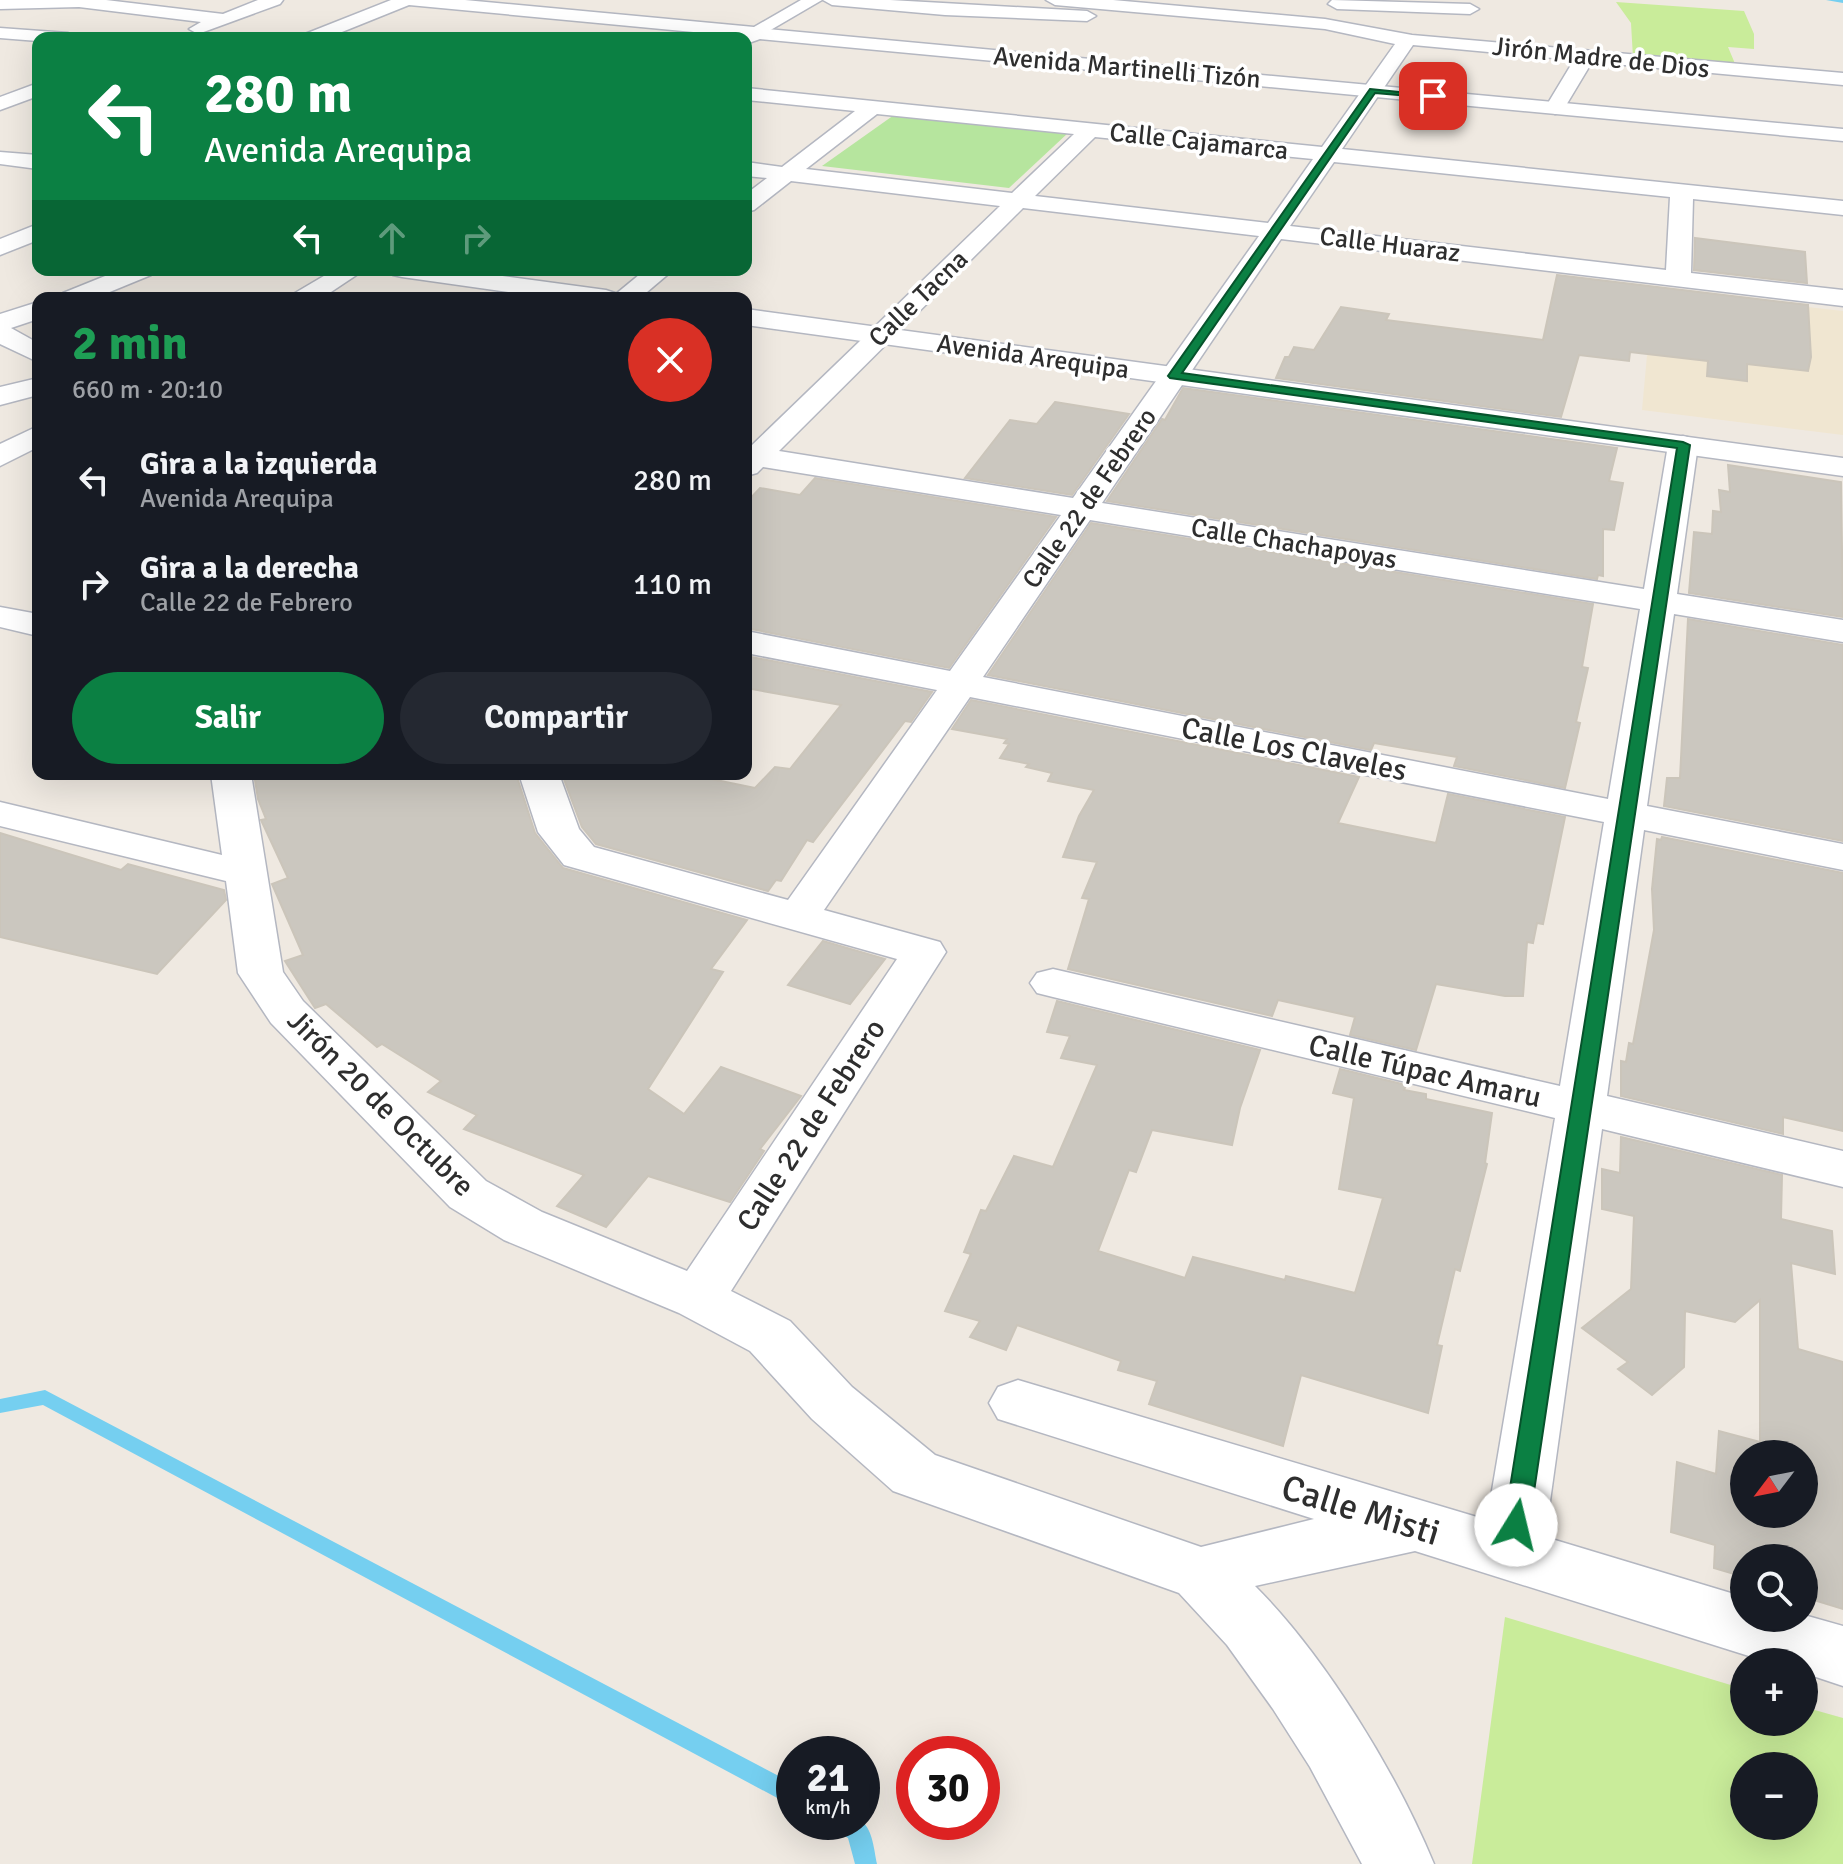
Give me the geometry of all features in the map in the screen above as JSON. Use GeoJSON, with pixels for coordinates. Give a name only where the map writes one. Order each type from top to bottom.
{"type":"FeatureCollection","features":[{"type":"Feature","properties":{"kind":"street"},"geometry":{"type":"LineString","coordinates":[[189,32],[274,0]]}},
{"type":"Feature","properties":{"kind":"street"},"geometry":{"type":"LineString","coordinates":[[328,32],[418,0]]}},
{"type":"Feature","properties":{"kind":"street","name":"Avenida Martinelli Tizón"},"geometry":{"type":"LineString","coordinates":[[418,0],[721,32]]}},
{"type":"Feature","properties":{"kind":"street"},"geometry":{"type":"LineString","coordinates":[[752,36],[813,0]]}},
{"type":"Feature","properties":{"kind":"street","name":"Jirón Madre de Dios"},"geometry":{"type":"LineString","coordinates":[[832,0],[945,10],[1148,18],[1843,79]]}},
{"type":"Feature","properties":{"kind":"street"},"geometry":{"type":"LineString","coordinates":[[1055,0],[1325,24],[1408,39]]}},
{"type":"Feature","properties":{"kind":"street"},"geometry":{"type":"LineString","coordinates":[[1259,0],[1286,2]]}},
{"type":"Feature","properties":{"kind":"street"},"geometry":{"type":"LineString","coordinates":[[0,4],[83,1],[224,19]]}},
{"type":"Feature","properties":{"kind":"street"},"geometry":{"type":"LineString","coordinates":[[0,23],[35,3]]}},
{"type":"Feature","properties":{"kind":"street"},"geometry":{"type":"LineString","coordinates":[[1313,3],[1470,4],[1459,43]]}},
{"type":"Feature","properties":{"kind":"street"},"geometry":{"type":"LineString","coordinates":[[491,27],[526,11]]}},
{"type":"Feature","properties":{"kind":"street"},"geometry":{"type":"LineString","coordinates":[[616,32],[637,21]]}},
{"type":"Feature","properties":{"kind":"street"},"geometry":{"type":"LineString","coordinates":[[0,33],[32,35]]}},
{"type":"Feature","properties":{"kind":"street","name":"Avenida Martinelli Tizón"},"geometry":{"type":"LineString","coordinates":[[752,36],[1843,135]]}},
{"type":"Feature","properties":{"kind":"street","name":"Calle 22 de Febrero"},"geometry":{"type":"LineString","coordinates":[[698,1298],[924,952],[798,917],[1408,39]]}},
{"type":"Feature","properties":{"kind":"street"},"geometry":{"type":"LineString","coordinates":[[1555,108],[1585,57]]}},
{"type":"Feature","properties":{"kind":"street"},"geometry":{"type":"LineString","coordinates":[[13,76],[32,78]]}},
{"type":"Feature","properties":{"kind":"street"},"geometry":{"type":"LineString","coordinates":[[0,104],[32,91]]}},
{"type":"Feature","properties":{"kind":"street","name":"Calle Cajamarca"},"geometry":{"type":"LineString","coordinates":[[752,95],[1843,208]]}},
{"type":"Feature","properties":{"kind":"street"},"geometry":{"type":"LineString","coordinates":[[752,200],[873,107]]}},
{"type":"Feature","properties":{"kind":"street","name":"Calle Tacna"},"geometry":{"type":"LineString","coordinates":[[752,456],[1090,130]]}},
{"type":"Feature","properties":{"kind":"street"},"geometry":{"type":"LineString","coordinates":[[0,169],[20,160]]}},
{"type":"Feature","properties":{"kind":"street","name":"Calle Huaraz"},"geometry":{"type":"LineString","coordinates":[[752,170],[1843,298]]}},
{"type":"Feature","properties":{"kind":"street"},"geometry":{"type":"LineString","coordinates":[[1678,278],[1682,191]]}},
{"type":"Feature","properties":{"kind":"street"},"geometry":{"type":"LineString","coordinates":[[0,248],[32,234]]}},
{"type":"Feature","properties":{"kind":"street"},"geometry":{"type":"LineString","coordinates":[[87,292],[127,276]]}},
{"type":"Feature","properties":{"kind":"street"},"geometry":{"type":"LineString","coordinates":[[313,292],[337,276]]}},
{"type":"Feature","properties":{"kind":"street"},"geometry":{"type":"LineString","coordinates":[[446,276],[562,292]]}},
{"type":"Feature","properties":{"kind":"street"},"geometry":{"type":"LineString","coordinates":[[632,292],[653,276]]}},
{"type":"Feature","properties":{"kind":"street"},"geometry":{"type":"LineString","coordinates":[[0,323],[32,312]]}},
{"type":"Feature","properties":{"kind":"street","name":"Avenida Arequipa"},"geometry":{"type":"LineString","coordinates":[[752,318],[1843,467]]}},
{"type":"Feature","properties":{"kind":"street"},"geometry":{"type":"LineString","coordinates":[[0,333],[32,351]]}},
{"type":"Feature","properties":{"kind":"street"},"geometry":{"type":"LineString","coordinates":[[0,353],[32,370]]}},
{"type":"Feature","properties":{"kind":"street"},"geometry":{"type":"LineString","coordinates":[[0,396],[32,388]]}},
{"type":"Feature","properties":{"kind":"street"},"geometry":{"type":"LineString","coordinates":[[0,457],[32,438]]}},
{"type":"Feature","properties":{"kind":"street"},"geometry":{"type":"LineString","coordinates":[[1512,1555],[1683,445]]}},
{"type":"Feature","properties":{"kind":"street","name":"Calle Chachapoyas"},"geometry":{"type":"LineString","coordinates":[[752,459],[1843,631]]}},
{"type":"Feature","properties":{"kind":"street"},"geometry":{"type":"LineString","coordinates":[[0,617],[32,624]]}},
{"type":"Feature","properties":{"kind":"street","name":"Calle Los Claveles"},"geometry":{"type":"LineString","coordinates":[[752,643],[1843,857]]}},
{"type":"Feature","properties":{"kind":"street","name":"Jirón 20 de Octubre"},"geometry":{"type":"LineString","coordinates":[[232,780],[261,973],[287,1012],[468,1194],[523,1226],[698,1298],[770,1336],[832,1403],[914,1473],[1201,1574]]}},
{"type":"Feature","properties":{"kind":"street"},"geometry":{"type":"LineString","coordinates":[[541,780],[559,832],[579,856],[798,917]]}},
{"type":"Feature","properties":{"kind":"street"},"geometry":{"type":"LineString","coordinates":[[0,814],[246,873]]}},
{"type":"Feature","properties":{"kind":"street","name":"Calle Túpac Amaru"},"geometry":{"type":"LineString","coordinates":[[1053,983],[1843,1169]]}},
{"type":"Feature","properties":{"kind":"street","name":"Calle Misti"},"geometry":{"type":"LineString","coordinates":[[1018,1403],[1843,1656]]}},
{"type":"Feature","properties":{"kind":"street"},"geometry":{"type":"LineString","coordinates":[[1399,1864],[1371,1807],[1308,1701],[1254,1630],[1201,1574],[1265,1556],[1414,1526]]}},
{"type":"Feature","properties":{"kind":"shaded area"},"geometry":{"type":"Polygon","coordinates":[[[1653,290],[1843,311],[1843,435],[1642,410],[1653,290]]]}},
{"type":"Feature","properties":{"kind":"green space"},"geometry":{"type":"Polygon","coordinates":[[[1616,2],[1744,11],[1754,34],[1754,49],[1728,47],[1736,66],[1633,58],[1631,23],[1616,2]]]}},
{"type":"Feature","properties":{"kind":"green space"},"geometry":{"type":"Polygon","coordinates":[[[894,115],[1068,133],[1009,188],[822,166],[894,115]]]}},
{"type":"Feature","properties":{"kind":"green space"},"geometry":{"type":"Polygon","coordinates":[[[1505,1617],[1730,1685],[1730,1736],[1818,1736],[1818,1711],[1843,1718],[1843,1864],[1472,1864],[1505,1617]]]}},
{"type":"Feature","properties":{"kind":"building"},"geometry":{"type":"Polygon","coordinates":[[[1695,238],[1805,252],[1807,283],[1694,270],[1695,238]]]}},
{"type":"Feature","properties":{"kind":"building"},"geometry":{"type":"Polygon","coordinates":[[[1557,275],[1808,305],[1811,357],[1808,371],[1747,364],[1747,381],[1707,376],[1708,361],[1630,352],[1629,361],[1579,355],[1561,417],[1276,378],[1285,357],[1289,357],[1294,347],[1314,350],[1341,307],[1389,314],[1386,320],[1543,340],[1557,275]]]}},
{"type":"Feature","properties":{"kind":"building"},"geometry":{"type":"Polygon","coordinates":[[[1183,388],[1617,448],[1609,481],[1623,483],[1614,530],[1603,529],[1603,576],[1598,575],[1597,579],[1107,501],[1162,419],[1165,420],[1183,388]]]}},
{"type":"Feature","properties":{"kind":"building"},"geometry":{"type":"Polygon","coordinates":[[[1055,402],[1129,414],[1072,495],[965,478],[1010,420],[1037,424],[1055,402]]]}},
{"type":"Feature","properties":{"kind":"building"},"geometry":{"type":"Polygon","coordinates":[[[1728,465],[1841,482],[1843,617],[1689,593],[1694,532],[1712,534],[1713,511],[1721,512],[1719,490],[1730,492],[1728,465]]]}},
{"type":"Feature","properties":{"kind":"building"},"geometry":{"type":"Polygon","coordinates":[[[815,478],[1056,517],[949,668],[752,629],[752,497],[760,488],[800,495],[815,478]]]}},
{"type":"Feature","properties":{"kind":"building"},"geometry":{"type":"Polygon","coordinates":[[[1091,523],[1593,604],[1582,667],[1588,668],[1576,722],[1580,723],[1565,788],[1454,766],[1457,757],[1374,743],[1371,750],[988,675],[1091,523]]]}},
{"type":"Feature","properties":{"kind":"building"},"geometry":{"type":"Polygon","coordinates":[[[1688,619],[1843,645],[1843,841],[1664,806],[1667,778],[1680,778],[1688,619]]]}},
{"type":"Feature","properties":{"kind":"building"},"geometry":{"type":"Polygon","coordinates":[[[752,657],[932,692],[911,722],[905,721],[813,842],[807,840],[781,881],[776,880],[768,891],[596,844],[582,827],[564,780],[716,780],[755,788],[775,767],[790,769],[841,705],[752,689],[752,657]]]}},
{"type":"Feature","properties":{"kind":"building"},"geometry":{"type":"Polygon","coordinates":[[[971,700],[1359,777],[1338,823],[1436,843],[1448,794],[1565,817],[1543,924],[1537,923],[1533,943],[1527,942],[1523,996],[1505,996],[1436,984],[1416,1050],[1350,1035],[1355,1017],[1278,1000],[1272,1016],[1068,969],[1089,899],[1082,898],[1097,862],[1063,857],[1079,816],[1094,790],[1048,781],[1052,773],[1000,758],[1009,744],[1004,743],[1007,739],[952,729],[971,700]]]}},
{"type":"Feature","properties":{"kind":"building"},"geometry":{"type":"Polygon","coordinates":[[[255,780],[518,780],[535,833],[563,868],[747,920],[711,969],[723,972],[648,1089],[684,1114],[721,1067],[801,1096],[760,1149],[764,1151],[730,1202],[648,1176],[606,1227],[557,1206],[584,1175],[464,1129],[477,1115],[428,1092],[441,1081],[382,1044],[377,1047],[326,1004],[315,1008],[285,961],[303,955],[272,884],[288,878],[261,820],[266,819],[255,780]]]}},
{"type":"Feature","properties":{"kind":"building"},"geometry":{"type":"Polygon","coordinates":[[[0,833],[121,870],[128,864],[224,890],[226,900],[157,974],[0,937],[0,833]]]}},
{"type":"Feature","properties":{"kind":"building"},"geometry":{"type":"Polygon","coordinates":[[[1662,837],[1843,873],[1843,1131],[1783,1117],[1783,1134],[1621,1096],[1621,1061],[1626,1062],[1629,1043],[1633,1044],[1654,930],[1652,889],[1657,839],[1661,840],[1662,837]]]}},
{"type":"Feature","properties":{"kind":"building"},"geometry":{"type":"Polygon","coordinates":[[[823,941],[885,959],[850,1004],[788,985],[823,941]]]}},
{"type":"Feature","properties":{"kind":"building"},"geometry":{"type":"Polygon","coordinates":[[[1057,1001],[1260,1050],[1240,1108],[1232,1145],[1152,1130],[1136,1172],[1129,1170],[1098,1251],[1185,1278],[1193,1257],[1285,1280],[1286,1276],[1355,1293],[1383,1198],[1339,1189],[1354,1098],[1333,1093],[1340,1069],[1406,1085],[1404,1090],[1426,1094],[1426,1099],[1492,1113],[1487,1164],[1460,1271],[1455,1269],[1437,1345],[1442,1346],[1428,1413],[1301,1375],[1283,1446],[1149,1404],[1157,1381],[1118,1370],[1121,1361],[1017,1325],[1006,1350],[970,1337],[980,1321],[945,1311],[971,1254],[964,1252],[981,1210],[986,1211],[1014,1156],[1053,1167],[1097,1065],[1061,1058],[1070,1036],[1047,1032],[1057,1001]]]}},
{"type":"Feature","properties":{"kind":"building"},"geometry":{"type":"Polygon","coordinates":[[[1621,1137],[1782,1175],[1781,1219],[1832,1231],[1835,1274],[1791,1263],[1798,1349],[1843,1362],[1843,1609],[1818,1601],[1818,1544],[1730,1544],[1730,1573],[1714,1568],[1715,1545],[1671,1532],[1677,1462],[1716,1474],[1719,1431],[1753,1440],[1730,1440],[1730,1528],[1818,1528],[1818,1440],[1760,1440],[1760,1300],[1735,1322],[1685,1311],[1684,1367],[1652,1395],[1618,1369],[1628,1362],[1582,1328],[1631,1289],[1634,1216],[1602,1209],[1602,1169],[1620,1173],[1621,1137]]]}},
{"type":"Feature","properties":{"kind":"waterway"},"geometry":{"type":"LineString","coordinates":[[1829,0],[1843,1]]}},
{"type":"Feature","properties":{"kind":"waterway"},"geometry":{"type":"LineString","coordinates":[[0,1406],[45,1397],[776,1786]]}},
{"type":"Feature","properties":{"kind":"waterway"},"geometry":{"type":"LineString","coordinates":[[860,1840],[866,1864]]}},
{"type":"Feature","properties":{"kind":"route"},"geometry":{"type":"LineString","coordinates":[[1433,96],[1372,90],[1174,376],[1683,445],[1516,1525]]}}]}
